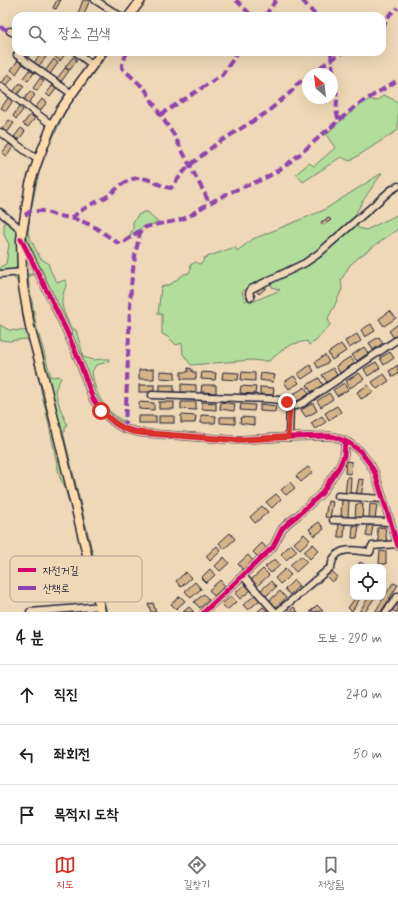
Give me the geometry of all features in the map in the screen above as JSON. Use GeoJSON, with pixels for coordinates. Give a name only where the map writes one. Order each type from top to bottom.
{"type":"FeatureCollection","features":[{"type":"Feature","properties":{"kind":"main road"},"geometry":{"type":"LineString","coordinates":[[132,12],[141,0]]}},
{"type":"Feature","properties":{"kind":"main road"},"geometry":{"type":"LineString","coordinates":[[87,556],[48,393],[30,327],[23,286],[22,236],[24,215],[30,184],[52,125],[61,108],[99,56]]}},
{"type":"Feature","properties":{"kind":"street"},"geometry":{"type":"LineString","coordinates":[[95,0],[114,12]]}},
{"type":"Feature","properties":{"kind":"street"},"geometry":{"type":"LineString","coordinates":[[18,56],[72,94]]}},
{"type":"Feature","properties":{"kind":"street"},"geometry":{"type":"LineString","coordinates":[[81,56],[92,65]]}},
{"type":"Feature","properties":{"kind":"street"},"geometry":{"type":"LineString","coordinates":[[0,86],[52,125]]}},
{"type":"Feature","properties":{"kind":"street"},"geometry":{"type":"LineString","coordinates":[[0,132],[38,160]]}},
{"type":"Feature","properties":{"kind":"street"},"geometry":{"type":"LineString","coordinates":[[251,297],[249,293],[251,289],[318,254],[398,186]]}},
{"type":"Feature","properties":{"kind":"street"},"geometry":{"type":"LineString","coordinates":[[0,212],[16,225],[22,236],[67,332],[78,358],[92,399],[101,411],[116,424],[125,429],[142,433],[214,439],[236,440],[330,436],[345,441],[360,452],[370,464],[375,473],[398,545],[372,546],[370,552],[346,550],[341,552],[334,558],[331,567],[278,612]]}},
{"type":"Feature","properties":{"kind":"street"},"geometry":{"type":"LineString","coordinates":[[0,274],[22,272]]}},
{"type":"Feature","properties":{"kind":"street"},"geometry":{"type":"LineString","coordinates":[[152,395],[271,399],[287,402],[290,405],[296,406],[303,403],[398,339]]}},
{"type":"Feature","properties":{"kind":"street"},"geometry":{"type":"LineString","coordinates":[[288,437],[290,405]]}},
{"type":"Feature","properties":{"kind":"street"},"geometry":{"type":"LineString","coordinates":[[204,612],[273,547],[282,529],[288,523],[322,494],[344,456],[345,441]]}},
{"type":"Feature","properties":{"kind":"street"},"geometry":{"type":"LineString","coordinates":[[338,496],[383,499]]}},
{"type":"Feature","properties":{"kind":"street"},"geometry":{"type":"LineString","coordinates":[[333,520],[390,522]]}},
{"type":"Feature","properties":{"kind":"street"},"geometry":{"type":"LineString","coordinates":[[243,576],[275,612]]}},
{"type":"Feature","properties":{"kind":"street"},"geometry":{"type":"LineString","coordinates":[[386,612],[398,596]]}},
{"type":"Feature","properties":{"kind":"street"},"geometry":{"type":"LineString","coordinates":[[30,612],[80,608],[100,609]]}},
{"type":"Feature","properties":{"kind":"green space"},"geometry":{"type":"Polygon","coordinates":[[[101,56],[106,56],[67,108],[44,157],[38,176],[31,210],[28,212],[33,182],[53,127],[101,56]]]}},
{"type":"Feature","properties":{"kind":"green space"},"geometry":{"type":"Polygon","coordinates":[[[384,95],[398,102],[398,130],[350,161],[341,157],[303,182],[296,174],[309,163],[314,166],[335,148],[326,134],[357,107],[370,99],[376,101],[384,95]]]}},
{"type":"Feature","properties":{"kind":"green space"},"geometry":{"type":"Polygon","coordinates":[[[382,173],[356,213],[356,219],[333,239],[312,256],[246,288],[242,292],[245,301],[249,299],[252,302],[280,290],[272,287],[271,282],[305,266],[319,256],[357,223],[358,228],[366,230],[395,216],[398,213],[398,229],[350,265],[341,280],[342,289],[328,318],[330,325],[316,341],[309,345],[307,341],[293,344],[285,348],[269,361],[251,360],[191,365],[183,354],[182,343],[176,345],[168,337],[162,334],[162,314],[158,314],[161,287],[171,284],[184,274],[189,273],[191,269],[190,265],[196,262],[199,264],[203,262],[204,258],[235,247],[237,251],[253,239],[324,210],[382,173]]]}},
{"type":"Feature","properties":{"kind":"green space"},"geometry":{"type":"Polygon","coordinates":[[[143,212],[148,212],[155,220],[161,223],[143,227],[128,239],[133,229],[133,222],[137,216],[143,212]]]}},
{"type":"Feature","properties":{"kind":"green space"},"geometry":{"type":"Polygon","coordinates":[[[30,213],[28,233],[40,258],[48,263],[57,282],[65,280],[66,282],[62,299],[63,308],[71,328],[76,330],[83,357],[94,360],[109,359],[108,362],[96,365],[92,372],[93,380],[98,394],[105,406],[123,421],[125,420],[123,426],[104,411],[92,390],[80,356],[27,238],[28,215],[30,213]]]}},
{"type":"Feature","properties":{"kind":"green space"},"geometry":{"type":"Polygon","coordinates":[[[6,220],[18,233],[19,265],[12,270],[0,272],[0,267],[6,264],[9,244],[4,235],[4,224],[6,220]]]}},
{"type":"Feature","properties":{"kind":"green space"},"geometry":{"type":"Polygon","coordinates":[[[34,274],[28,278],[36,325],[51,377],[59,376],[61,378],[55,390],[60,408],[67,424],[65,432],[63,432],[93,556],[90,556],[37,340],[25,277],[26,275],[34,274]]]}},
{"type":"Feature","properties":{"kind":"green space"},"geometry":{"type":"Polygon","coordinates":[[[13,276],[19,281],[85,556],[83,556],[74,519],[64,485],[60,478],[30,342],[26,339],[9,341],[0,340],[0,325],[9,330],[26,330],[18,283],[13,276]]]}},
{"type":"Feature","properties":{"kind":"green space"},"geometry":{"type":"Polygon","coordinates":[[[102,602],[105,602],[107,612],[104,612],[102,602]]]}},
{"type":"Feature","properties":{"kind":"building"},"geometry":{"type":"Polygon","coordinates":[[[57,0],[61,0],[56,9],[53,8],[57,0]]]}},
{"type":"Feature","properties":{"kind":"building"},"geometry":{"type":"Polygon","coordinates":[[[83,0],[90,0],[85,12],[78,12],[83,0]]]}},
{"type":"Feature","properties":{"kind":"building"},"geometry":{"type":"Polygon","coordinates":[[[39,56],[46,57],[38,67],[33,64],[39,56]]]}},
{"type":"Feature","properties":{"kind":"building"},"geometry":{"type":"Polygon","coordinates":[[[56,56],[64,56],[60,61],[55,57],[56,56]]]}},
{"type":"Feature","properties":{"kind":"building"},"geometry":{"type":"Polygon","coordinates":[[[73,57],[77,60],[70,70],[65,67],[73,57]]]}},
{"type":"Feature","properties":{"kind":"building"},"geometry":{"type":"Polygon","coordinates":[[[19,59],[24,62],[16,74],[11,70],[19,59]]]}},
{"type":"Feature","properties":{"kind":"building"},"geometry":{"type":"Polygon","coordinates":[[[54,59],[58,63],[50,74],[45,71],[54,59]]]}},
{"type":"Feature","properties":{"kind":"building"},"geometry":{"type":"Polygon","coordinates":[[[65,68],[69,71],[60,83],[56,80],[65,68]]]}},
{"type":"Feature","properties":{"kind":"building"},"geometry":{"type":"Polygon","coordinates":[[[29,70],[34,73],[28,81],[23,78],[29,70]]]}},
{"type":"Feature","properties":{"kind":"building"},"geometry":{"type":"Polygon","coordinates":[[[8,74],[13,78],[6,86],[2,83],[8,74]]]}},
{"type":"Feature","properties":{"kind":"building"},"geometry":{"type":"Polygon","coordinates":[[[40,78],[44,81],[37,91],[33,88],[40,78]]]}},
{"type":"Feature","properties":{"kind":"building"},"geometry":{"type":"Polygon","coordinates":[[[20,83],[24,86],[17,95],[13,92],[20,83]]]}},
{"type":"Feature","properties":{"kind":"building"},"geometry":{"type":"Polygon","coordinates":[[[52,86],[56,89],[50,97],[46,94],[52,86]]]}},
{"type":"Feature","properties":{"kind":"building"},"geometry":{"type":"Polygon","coordinates":[[[30,91],[35,95],[28,104],[23,101],[30,91]]]}},
{"type":"Feature","properties":{"kind":"building"},"geometry":{"type":"Polygon","coordinates":[[[8,98],[12,102],[6,111],[1,108],[8,98]]]}},
{"type":"Feature","properties":{"kind":"building"},"geometry":{"type":"Polygon","coordinates":[[[42,99],[47,102],[39,112],[34,109],[42,99]]]}},
{"type":"Feature","properties":{"kind":"building"},"geometry":{"type":"Polygon","coordinates":[[[19,107],[23,110],[16,119],[13,116],[19,107]]]}},
{"type":"Feature","properties":{"kind":"building"},"geometry":{"type":"Polygon","coordinates":[[[30,115],[35,118],[28,127],[23,124],[30,115]]]}},
{"type":"Feature","properties":{"kind":"building"},"geometry":{"type":"Polygon","coordinates":[[[9,120],[14,123],[7,133],[1,130],[9,120]]]}},
{"type":"Feature","properties":{"kind":"building"},"geometry":{"type":"Polygon","coordinates":[[[21,128],[25,131],[19,140],[14,137],[21,128]]]}},
{"type":"Feature","properties":{"kind":"building"},"geometry":{"type":"Polygon","coordinates":[[[9,144],[13,147],[7,156],[2,153],[9,144]]]}},
{"type":"Feature","properties":{"kind":"building"},"geometry":{"type":"Polygon","coordinates":[[[329,218],[331,220],[323,225],[321,222],[329,218]]]}},
{"type":"Feature","properties":{"kind":"building"},"geometry":{"type":"Polygon","coordinates":[[[263,284],[266,288],[259,294],[256,290],[263,284]]]}},
{"type":"Feature","properties":{"kind":"building"},"geometry":{"type":"Polygon","coordinates":[[[390,311],[396,318],[384,326],[379,319],[390,311]]]}},
{"type":"Feature","properties":{"kind":"building"},"geometry":{"type":"Polygon","coordinates":[[[371,324],[375,331],[365,337],[361,330],[371,324]]]}},
{"type":"Feature","properties":{"kind":"building"},"geometry":{"type":"Polygon","coordinates":[[[398,324],[398,334],[394,338],[389,331],[398,324]]]}},
{"type":"Feature","properties":{"kind":"building"},"geometry":{"type":"Polygon","coordinates":[[[357,334],[361,341],[349,348],[345,341],[357,334]]]}},
{"type":"Feature","properties":{"kind":"building"},"geometry":{"type":"Polygon","coordinates":[[[379,337],[383,343],[373,350],[369,343],[379,337]]]}},
{"type":"Feature","properties":{"kind":"building"},"geometry":{"type":"Polygon","coordinates":[[[341,344],[346,351],[332,360],[328,353],[341,344]]]}},
{"type":"Feature","properties":{"kind":"building"},"geometry":{"type":"Polygon","coordinates":[[[364,347],[368,353],[357,361],[352,355],[364,347]]]}},
{"type":"Feature","properties":{"kind":"building"},"geometry":{"type":"Polygon","coordinates":[[[390,352],[394,358],[384,365],[380,358],[390,352]]]}},
{"type":"Feature","properties":{"kind":"building"},"geometry":{"type":"Polygon","coordinates":[[[325,355],[329,362],[318,368],[315,362],[325,355]]]}},
{"type":"Feature","properties":{"kind":"building"},"geometry":{"type":"Polygon","coordinates":[[[350,357],[355,363],[340,373],[336,366],[350,357]]]}},
{"type":"Feature","properties":{"kind":"building"},"geometry":{"type":"Polygon","coordinates":[[[376,362],[380,368],[368,376],[364,369],[376,362]]]}},
{"type":"Feature","properties":{"kind":"building"},"geometry":{"type":"Polygon","coordinates":[[[310,365],[314,371],[302,379],[298,374],[310,365]]]}},
{"type":"Feature","properties":{"kind":"building"},"geometry":{"type":"Polygon","coordinates":[[[398,365],[398,374],[393,377],[389,371],[398,365]]]}},
{"type":"Feature","properties":{"kind":"building"},"geometry":{"type":"Polygon","coordinates":[[[188,368],[192,369],[192,372],[196,372],[196,379],[181,379],[181,372],[188,372],[188,368]]]}},
{"type":"Feature","properties":{"kind":"building"},"geometry":{"type":"Polygon","coordinates":[[[333,368],[337,375],[327,382],[322,375],[333,368]]]}},
{"type":"Feature","properties":{"kind":"building"},"geometry":{"type":"Polygon","coordinates":[[[154,369],[154,379],[139,379],[139,370],[154,369]]]}},
{"type":"Feature","properties":{"kind":"building"},"geometry":{"type":"Polygon","coordinates":[[[160,371],[175,372],[175,379],[160,378],[160,371]]]}},
{"type":"Feature","properties":{"kind":"building"},"geometry":{"type":"Polygon","coordinates":[[[202,372],[216,373],[215,380],[201,379],[202,372]]]}},
{"type":"Feature","properties":{"kind":"building"},"geometry":{"type":"Polygon","coordinates":[[[223,372],[239,373],[238,380],[222,379],[223,372]]]}},
{"type":"Feature","properties":{"kind":"building"},"geometry":{"type":"Polygon","coordinates":[[[242,372],[255,373],[255,381],[241,380],[242,372]]]}},
{"type":"Feature","properties":{"kind":"building"},"geometry":{"type":"Polygon","coordinates":[[[261,373],[275,375],[273,382],[260,380],[261,373]]]}},
{"type":"Feature","properties":{"kind":"building"},"geometry":{"type":"Polygon","coordinates":[[[359,373],[364,379],[350,388],[346,381],[359,373]]]}},
{"type":"Feature","properties":{"kind":"building"},"geometry":{"type":"Polygon","coordinates":[[[384,374],[389,381],[377,389],[372,382],[384,374]]]}},
{"type":"Feature","properties":{"kind":"building"},"geometry":{"type":"Polygon","coordinates":[[[294,376],[299,383],[289,389],[284,382],[294,376]]]}},
{"type":"Feature","properties":{"kind":"building"},"geometry":{"type":"Polygon","coordinates":[[[319,378],[323,385],[311,392],[307,385],[319,378]]]}},
{"type":"Feature","properties":{"kind":"building"},"geometry":{"type":"Polygon","coordinates":[[[344,383],[348,390],[337,396],[333,390],[344,383]]]}},
{"type":"Feature","properties":{"kind":"building"},"geometry":{"type":"Polygon","coordinates":[[[181,384],[196,385],[196,393],[181,392],[181,384]]]}},
{"type":"Feature","properties":{"kind":"building"},"geometry":{"type":"Polygon","coordinates":[[[139,385],[154,385],[154,392],[139,392],[139,385]]]}},
{"type":"Feature","properties":{"kind":"building"},"geometry":{"type":"Polygon","coordinates":[[[160,385],[174,385],[174,392],[160,392],[160,385]]]}},
{"type":"Feature","properties":{"kind":"building"},"geometry":{"type":"Polygon","coordinates":[[[202,385],[216,385],[216,393],[201,392],[202,385]]]}},
{"type":"Feature","properties":{"kind":"building"},"geometry":{"type":"Polygon","coordinates":[[[368,385],[373,392],[361,399],[357,392],[368,385]]]}},
{"type":"Feature","properties":{"kind":"building"},"geometry":{"type":"Polygon","coordinates":[[[241,386],[256,387],[255,394],[240,393],[241,386]]]}},
{"type":"Feature","properties":{"kind":"building"},"geometry":{"type":"Polygon","coordinates":[[[260,387],[274,388],[273,395],[260,394],[260,387]]]}},
{"type":"Feature","properties":{"kind":"building"},"geometry":{"type":"Polygon","coordinates":[[[305,387],[309,394],[296,402],[292,395],[305,387]]]}},
{"type":"Feature","properties":{"kind":"building"},"geometry":{"type":"Polygon","coordinates":[[[329,393],[333,399],[321,407],[317,401],[329,393]]]}},
{"type":"Feature","properties":{"kind":"building"},"geometry":{"type":"Polygon","coordinates":[[[139,402],[154,403],[154,410],[139,409],[139,402]]]}},
{"type":"Feature","properties":{"kind":"building"},"geometry":{"type":"Polygon","coordinates":[[[159,402],[174,402],[174,409],[159,409],[159,402]]]}},
{"type":"Feature","properties":{"kind":"building"},"geometry":{"type":"Polygon","coordinates":[[[181,402],[196,402],[196,410],[181,409],[181,402]]]}},
{"type":"Feature","properties":{"kind":"building"},"geometry":{"type":"Polygon","coordinates":[[[202,402],[216,403],[216,410],[202,409],[202,402]]]}},
{"type":"Feature","properties":{"kind":"building"},"geometry":{"type":"Polygon","coordinates":[[[221,402],[235,404],[234,411],[220,409],[221,402]]]}},
{"type":"Feature","properties":{"kind":"building"},"geometry":{"type":"Polygon","coordinates":[[[313,403],[317,411],[306,417],[301,410],[313,403]]]}},
{"type":"Feature","properties":{"kind":"building"},"geometry":{"type":"Polygon","coordinates":[[[241,404],[255,405],[254,411],[240,410],[241,404]]]}},
{"type":"Feature","properties":{"kind":"building"},"geometry":{"type":"Polygon","coordinates":[[[260,404],[276,406],[275,412],[260,411],[260,404]]]}},
{"type":"Feature","properties":{"kind":"building"},"geometry":{"type":"Polygon","coordinates":[[[337,406],[341,412],[329,420],[325,413],[337,406]]]}},
{"type":"Feature","properties":{"kind":"building"},"geometry":{"type":"Polygon","coordinates":[[[181,415],[196,416],[195,423],[181,423],[181,415]]]}},
{"type":"Feature","properties":{"kind":"building"},"geometry":{"type":"Polygon","coordinates":[[[201,415],[216,416],[215,423],[201,423],[201,415]]]}},
{"type":"Feature","properties":{"kind":"building"},"geometry":{"type":"Polygon","coordinates":[[[138,416],[156,416],[156,423],[138,423],[138,416]]]}},
{"type":"Feature","properties":{"kind":"building"},"geometry":{"type":"Polygon","coordinates":[[[159,416],[174,416],[174,423],[159,423],[159,416]]]}},
{"type":"Feature","properties":{"kind":"building"},"geometry":{"type":"Polygon","coordinates":[[[322,416],[326,422],[315,429],[311,423],[322,416]]]}},
{"type":"Feature","properties":{"kind":"building"},"geometry":{"type":"Polygon","coordinates":[[[220,417],[235,417],[235,424],[220,423],[220,417]]]}},
{"type":"Feature","properties":{"kind":"building"},"geometry":{"type":"Polygon","coordinates":[[[241,417],[254,418],[254,425],[240,423],[241,417]]]}},
{"type":"Feature","properties":{"kind":"building"},"geometry":{"type":"Polygon","coordinates":[[[346,461],[352,462],[351,474],[345,473],[346,461]]]}},
{"type":"Feature","properties":{"kind":"building"},"geometry":{"type":"Polygon","coordinates":[[[308,467],[313,472],[301,482],[296,476],[308,467]]]}},
{"type":"Feature","properties":{"kind":"building"},"geometry":{"type":"Polygon","coordinates":[[[347,477],[351,477],[350,495],[345,495],[347,477]]]}},
{"type":"Feature","properties":{"kind":"building"},"geometry":{"type":"Polygon","coordinates":[[[359,479],[364,480],[361,496],[356,495],[359,479]]]}},
{"type":"Feature","properties":{"kind":"building"},"geometry":{"type":"Polygon","coordinates":[[[290,482],[295,488],[286,495],[281,490],[290,482]]]}},
{"type":"Feature","properties":{"kind":"building"},"geometry":{"type":"Polygon","coordinates":[[[276,494],[281,499],[272,508],[266,502],[276,494]]]}},
{"type":"Feature","properties":{"kind":"building"},"geometry":{"type":"Polygon","coordinates":[[[342,500],[349,501],[348,517],[341,516],[342,500]]]}},
{"type":"Feature","properties":{"kind":"building"},"geometry":{"type":"Polygon","coordinates":[[[328,501],[333,502],[330,518],[325,517],[328,501]]]}},
{"type":"Feature","properties":{"kind":"building"},"geometry":{"type":"Polygon","coordinates":[[[356,504],[363,504],[362,520],[355,519],[356,504]]]}},
{"type":"Feature","properties":{"kind":"building"},"geometry":{"type":"Polygon","coordinates":[[[370,504],[377,505],[375,519],[369,518],[370,504]]]}},
{"type":"Feature","properties":{"kind":"building"},"geometry":{"type":"Polygon","coordinates":[[[262,506],[268,512],[255,523],[250,517],[262,506]]]}},
{"type":"Feature","properties":{"kind":"building"},"geometry":{"type":"Polygon","coordinates":[[[319,522],[324,529],[314,536],[309,529],[319,522]]]}},
{"type":"Feature","properties":{"kind":"building"},"geometry":{"type":"Polygon","coordinates":[[[339,522],[345,523],[344,537],[338,537],[339,522]]]}},
{"type":"Feature","properties":{"kind":"building"},"geometry":{"type":"Polygon","coordinates":[[[368,525],[373,526],[371,537],[366,536],[368,525]]]}},
{"type":"Feature","properties":{"kind":"building"},"geometry":{"type":"Polygon","coordinates":[[[353,526],[359,526],[357,538],[352,538],[353,526]]]}},
{"type":"Feature","properties":{"kind":"building"},"geometry":{"type":"Polygon","coordinates":[[[385,527],[387,542],[379,543],[377,528],[385,527]]]}},
{"type":"Feature","properties":{"kind":"building"},"geometry":{"type":"Polygon","coordinates":[[[230,533],[235,539],[224,549],[219,543],[230,533]]]}},
{"type":"Feature","properties":{"kind":"building"},"geometry":{"type":"Polygon","coordinates":[[[304,534],[310,540],[300,549],[294,543],[304,534]]]}},
{"type":"Feature","properties":{"kind":"building"},"geometry":{"type":"Polygon","coordinates":[[[262,543],[267,549],[258,557],[253,552],[262,543]]]}},
{"type":"Feature","properties":{"kind":"building"},"geometry":{"type":"Polygon","coordinates":[[[291,544],[297,551],[286,560],[281,554],[291,544]]]}},
{"type":"Feature","properties":{"kind":"building"},"geometry":{"type":"Polygon","coordinates":[[[313,544],[319,550],[310,559],[304,552],[313,544]]]}},
{"type":"Feature","properties":{"kind":"building"},"geometry":{"type":"Polygon","coordinates":[[[217,546],[221,551],[210,561],[206,556],[217,546]]]}},
{"type":"Feature","properties":{"kind":"building"},"geometry":{"type":"Polygon","coordinates":[[[380,551],[386,552],[386,564],[379,564],[380,551]]]}},
{"type":"Feature","properties":{"kind":"building"},"geometry":{"type":"Polygon","coordinates":[[[248,555],[253,561],[243,570],[238,564],[248,555]]]}},
{"type":"Feature","properties":{"kind":"building"},"geometry":{"type":"Polygon","coordinates":[[[301,556],[307,562],[296,572],[290,565],[301,556]]]}},
{"type":"Feature","properties":{"kind":"building"},"geometry":{"type":"Polygon","coordinates":[[[224,557],[229,563],[220,571],[215,566],[224,557]]]}},
{"type":"Feature","properties":{"kind":"building"},"geometry":{"type":"Polygon","coordinates":[[[275,559],[280,565],[271,573],[265,567],[275,559]]]}},
{"type":"Feature","properties":{"kind":"building"},"geometry":{"type":"Polygon","coordinates":[[[210,569],[215,575],[206,583],[201,578],[210,569]]]}},
{"type":"Feature","properties":{"kind":"building"},"geometry":{"type":"Polygon","coordinates":[[[263,569],[269,575],[257,586],[251,580],[263,569]]]}},
{"type":"Feature","properties":{"kind":"building"},"geometry":{"type":"Polygon","coordinates":[[[285,569],[291,575],[280,584],[275,578],[285,569]]]}},
{"type":"Feature","properties":{"kind":"building"},"geometry":{"type":"Polygon","coordinates":[[[332,571],[338,577],[332,582],[326,576],[332,571]]]}},
{"type":"Feature","properties":{"kind":"building"},"geometry":{"type":"Polygon","coordinates":[[[186,572],[191,578],[181,587],[176,581],[186,572]]]}},
{"type":"Feature","properties":{"kind":"building"},"geometry":{"type":"Polygon","coordinates":[[[220,580],[225,586],[214,596],[209,590],[220,580]]]}},
{"type":"Feature","properties":{"kind":"building"},"geometry":{"type":"Polygon","coordinates":[[[294,580],[299,586],[290,595],[285,589],[294,580]]]}},
{"type":"Feature","properties":{"kind":"building"},"geometry":{"type":"Polygon","coordinates":[[[271,581],[276,587],[265,597],[260,591],[271,581]]]}},
{"type":"Feature","properties":{"kind":"building"},"geometry":{"type":"Polygon","coordinates":[[[195,582],[201,589],[191,598],[185,591],[195,582]]]}},
{"type":"Feature","properties":{"kind":"building"},"geometry":{"type":"Polygon","coordinates":[[[393,583],[398,585],[381,612],[375,612],[382,600],[386,600],[386,594],[393,583]]]}},
{"type":"Feature","properties":{"kind":"building"},"geometry":{"type":"Polygon","coordinates":[[[245,584],[251,590],[240,599],[235,593],[245,584]]]}},
{"type":"Feature","properties":{"kind":"building"},"geometry":{"type":"Polygon","coordinates":[[[280,591],[286,598],[275,608],[269,601],[280,591]]]}},
{"type":"Feature","properties":{"kind":"building"},"geometry":{"type":"Polygon","coordinates":[[[204,594],[209,600],[200,608],[194,602],[204,594]]]}},
{"type":"Feature","properties":{"kind":"building"},"geometry":{"type":"Polygon","coordinates":[[[255,595],[260,600],[248,610],[243,605],[255,595]]]}},
{"type":"Feature","properties":{"kind":"building"},"geometry":{"type":"Polygon","coordinates":[[[180,596],[185,601],[176,609],[171,604],[180,596]]]}},
{"type":"Feature","properties":{"kind":"building"},"geometry":{"type":"Polygon","coordinates":[[[231,596],[236,602],[227,610],[222,604],[231,596]]]}},
{"type":"Feature","properties":{"kind":"building"},"geometry":{"type":"Polygon","coordinates":[[[354,600],[359,600],[352,611],[348,608],[354,600]]]}},
{"type":"Feature","properties":{"kind":"building"},"geometry":{"type":"Polygon","coordinates":[[[367,600],[373,600],[365,612],[359,612],[367,600]]]}},
{"type":"Feature","properties":{"kind":"building"},"geometry":{"type":"Polygon","coordinates":[[[398,600],[398,611],[396,612],[392,610],[398,600]]]}},
{"type":"Feature","properties":{"kind":"building"},"geometry":{"type":"Polygon","coordinates":[[[153,603],[156,612],[151,612],[148,604],[153,603]]]}},
{"type":"Feature","properties":{"kind":"building"},"geometry":{"type":"Polygon","coordinates":[[[317,605],[323,611],[310,612],[317,605]]]}},
{"type":"Feature","properties":{"kind":"building"},"geometry":{"type":"Polygon","coordinates":[[[189,607],[194,612],[183,612],[189,607]]]}},
{"type":"Feature","properties":{"kind":"building"},"geometry":{"type":"Polygon","coordinates":[[[263,607],[268,612],[257,612],[263,607]]]}},
{"type":"Feature","properties":{"kind":"building"},"geometry":{"type":"Polygon","coordinates":[[[294,607],[298,612],[288,612],[294,607]]]}},
{"type":"Feature","properties":{"kind":"marked path"},"geometry":{"type":"LineString","coordinates":[[236,0],[248,12]]}},
{"type":"Feature","properties":{"kind":"marked path"},"geometry":{"type":"LineString","coordinates":[[268,12],[276,0]]}},
{"type":"Feature","properties":{"kind":"marked path"},"geometry":{"type":"LineString","coordinates":[[302,0],[312,12]]}},
{"type":"Feature","properties":{"kind":"marked path"},"geometry":{"type":"LineString","coordinates":[[386,21],[390,14],[398,8]]}},
{"type":"Feature","properties":{"kind":"marked path"},"geometry":{"type":"LineString","coordinates":[[0,27],[10,31]]}},
{"type":"Feature","properties":{"kind":"marked path"},"geometry":{"type":"LineString","coordinates":[[125,56],[122,68],[145,89],[174,135],[209,203]]}},
{"type":"Feature","properties":{"kind":"marked path"},"geometry":{"type":"LineString","coordinates":[[160,115],[222,75],[235,56]]}},
{"type":"Feature","properties":{"kind":"marked path"},"geometry":{"type":"LineString","coordinates":[[331,56],[339,120]]}},
{"type":"Feature","properties":{"kind":"marked path"},"geometry":{"type":"LineString","coordinates":[[319,68],[337,56]]}},
{"type":"Feature","properties":{"kind":"marked path"},"geometry":{"type":"LineString","coordinates":[[25,215],[31,211],[44,211],[79,220],[93,226],[118,243],[121,243],[146,227],[188,217],[202,207],[235,190],[267,177],[298,156],[325,132],[329,131],[330,128],[356,106],[398,80]]}},
{"type":"Feature","properties":{"kind":"marked path"},"geometry":{"type":"LineString","coordinates":[[71,218],[86,207],[104,198],[122,184],[136,178],[153,181],[171,188],[189,166],[216,144],[266,113],[302,81]]}},
{"type":"Feature","properties":{"kind":"marked path"},"geometry":{"type":"LineString","coordinates":[[125,429],[131,286],[141,229]]}},
{"type":"Feature","properties":{"kind":"cycle path"},"geometry":{"type":"LineString","coordinates":[[21,239],[67,332],[93,399],[101,411],[116,424],[125,429],[142,433],[236,440],[330,436],[349,443],[360,451],[375,473],[398,546]]}},
{"type":"Feature","properties":{"kind":"cycle path"},"geometry":{"type":"LineString","coordinates":[[204,612],[273,547],[282,529],[321,494],[339,467],[344,456],[345,441]]}},
{"type":"Feature","properties":{"kind":"route"},"geometry":{"type":"LineString","coordinates":[[101,411],[116,424],[133,432],[214,439],[251,440],[288,437],[290,405],[287,402]]}}]}
